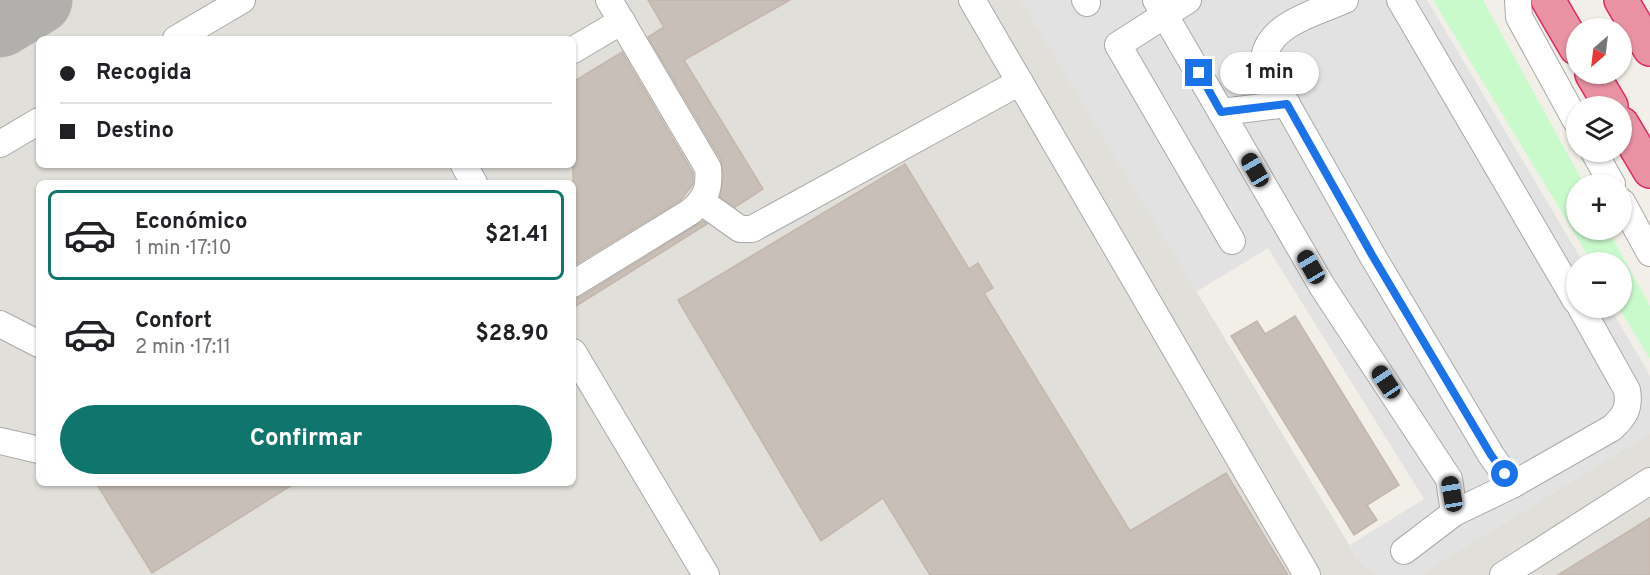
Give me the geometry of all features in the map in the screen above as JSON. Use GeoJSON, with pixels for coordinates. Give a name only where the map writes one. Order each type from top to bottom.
{"type":"FeatureCollection","features":[{"type":"Feature","properties":{"kind":"highway"},"geometry":{"type":"LineString","coordinates":[[1548,0],[1566,31]]}},
{"type":"Feature","properties":{"kind":"highway"},"geometry":{"type":"LineString","coordinates":[[1621,0],[1650,49]]}},
{"type":"Feature","properties":{"kind":"highway"},"geometry":{"type":"LineString","coordinates":[[1632,140],[1650,171]]}},
{"type":"Feature","properties":{"kind":"lane"},"geometry":{"type":"LineString","coordinates":[[181,36],[242,0]]}},
{"type":"Feature","properties":{"kind":"lane"},"geometry":{"type":"LineString","coordinates":[[972,0],[1307,575]]}},
{"type":"Feature","properties":{"kind":"lane"},"geometry":{"type":"LineString","coordinates":[[1188,0],[1160,7],[1118,45],[1232,241]]}},
{"type":"Feature","properties":{"kind":"lane"},"geometry":{"type":"LineString","coordinates":[[1345,0],[1274,34],[1264,53],[1264,64],[1372,255],[1491,455],[1512,484]]}},
{"type":"Feature","properties":{"kind":"lane"},"geometry":{"type":"LineString","coordinates":[[1400,0],[1566,284]]}},
{"type":"Feature","properties":{"kind":"lane"},"geometry":{"type":"LineString","coordinates":[[1518,0],[1519,17],[1566,103]]}},
{"type":"Feature","properties":{"kind":"lane"},"geometry":{"type":"LineString","coordinates":[[1160,7],[1322,286],[1449,479],[1454,513]]}},
{"type":"Feature","properties":{"kind":"lane"},"geometry":{"type":"LineString","coordinates":[[576,47],[615,10],[708,168],[710,185],[702,202],[678,220],[576,282]]}},
{"type":"Feature","properties":{"kind":"lane"},"geometry":{"type":"LineString","coordinates":[[702,202],[740,229],[752,229],[1020,82]]}},
{"type":"Feature","properties":{"kind":"lane"},"geometry":{"type":"LineString","coordinates":[[1221,112],[1287,104]]}},
{"type":"Feature","properties":{"kind":"lane"},"geometry":{"type":"LineString","coordinates":[[0,144],[36,123]]}},
{"type":"Feature","properties":{"kind":"lane"},"geometry":{"type":"LineString","coordinates":[[1632,220],[1650,253]]}},
{"type":"Feature","properties":{"kind":"lane"},"geometry":{"type":"LineString","coordinates":[[1404,551],[1454,513],[1512,484],[1612,428],[1625,416],[1629,403],[1624,384],[1587,318]]}},
{"type":"Feature","properties":{"kind":"lane"},"geometry":{"type":"LineString","coordinates":[[0,324],[36,342]]}},
{"type":"Feature","properties":{"kind":"lane"},"geometry":{"type":"LineString","coordinates":[[576,357],[706,575]]}},
{"type":"Feature","properties":{"kind":"lane"},"geometry":{"type":"LineString","coordinates":[[0,441],[36,449]]}},
{"type":"Feature","properties":{"kind":"lane"},"geometry":{"type":"LineString","coordinates":[[1503,575],[1650,481]]}},
{"type":"Feature","properties":{"kind":"shaded area"},"geometry":{"type":"Polygon","coordinates":[[[0,0],[1021,0],[1360,563],[1379,575],[0,575],[0,0]]]}},
{"type":"Feature","properties":{"kind":"shaded area"},"geometry":{"type":"Polygon","coordinates":[[[1021,0],[1427,0],[1566,233],[1566,240],[1570,240],[1577,252],[1566,252],[1566,318],[1616,318],[1647,370],[1650,376],[1650,433],[1419,575],[1379,575],[1360,563],[1350,545],[1424,499],[1268,248],[1196,292],[1021,0]]]}},
{"type":"Feature","properties":{"kind":"shaded area"},"geometry":{"type":"Polygon","coordinates":[[[1650,433],[1650,575],[1419,575],[1650,433]]]}},
{"type":"Feature","properties":{"kind":"green space"},"geometry":{"type":"Polygon","coordinates":[[[1433,0],[1483,0],[1566,151],[1566,162],[1572,162],[1579,174],[1566,174],[1566,219],[1433,0]]]}},
{"type":"Feature","properties":{"kind":"green space"},"geometry":{"type":"Polygon","coordinates":[[[1579,240],[1614,240],[1620,252],[1586,252],[1579,240]]]}},
{"type":"Feature","properties":{"kind":"green space"},"geometry":{"type":"Polygon","coordinates":[[[1632,273],[1650,306],[1650,359],[1625,318],[1632,318],[1632,273]]]}},
{"type":"Feature","properties":{"kind":"building"},"geometry":{"type":"Polygon","coordinates":[[[648,0],[790,0],[684,60],[763,189],[735,207],[720,197],[723,176],[721,160],[648,37],[664,27],[648,0]]]}},
{"type":"Feature","properties":{"kind":"building"},"geometry":{"type":"Polygon","coordinates":[[[622,52],[693,173],[693,184],[681,200],[576,264],[576,180],[573,180],[573,168],[576,168],[576,80],[622,52]]]}},
{"type":"Feature","properties":{"kind":"building"},"geometry":{"type":"Polygon","coordinates":[[[905,164],[969,269],[978,263],[993,288],[984,293],[1130,531],[1226,473],[1288,575],[930,575],[883,498],[821,541],[678,300],[905,164]]]}},
{"type":"Feature","properties":{"kind":"building"},"geometry":{"type":"Polygon","coordinates":[[[703,221],[707,224],[576,306],[576,298],[703,221]]]}},
{"type":"Feature","properties":{"kind":"building"},"geometry":{"type":"Polygon","coordinates":[[[1295,316],[1399,485],[1367,505],[1377,520],[1354,535],[1231,336],[1257,321],[1265,334],[1295,316]]]}},
{"type":"Feature","properties":{"kind":"building"},"geometry":{"type":"Polygon","coordinates":[[[98,486],[290,486],[152,573],[98,486]]]}},
{"type":"Feature","properties":{"kind":"building"},"geometry":{"type":"Polygon","coordinates":[[[1650,518],[1650,575],[1558,575],[1650,518]]]}},
{"type":"Feature","properties":{"kind":"taxiway"},"geometry":{"type":"LineString","coordinates":[[0,23],[38,0]]}},
{"type":"Feature","properties":{"kind":"route"},"geometry":{"type":"LineString","coordinates":[[1199,73],[1221,112],[1287,104],[1372,255],[1491,455],[1505,474]]}}]}
